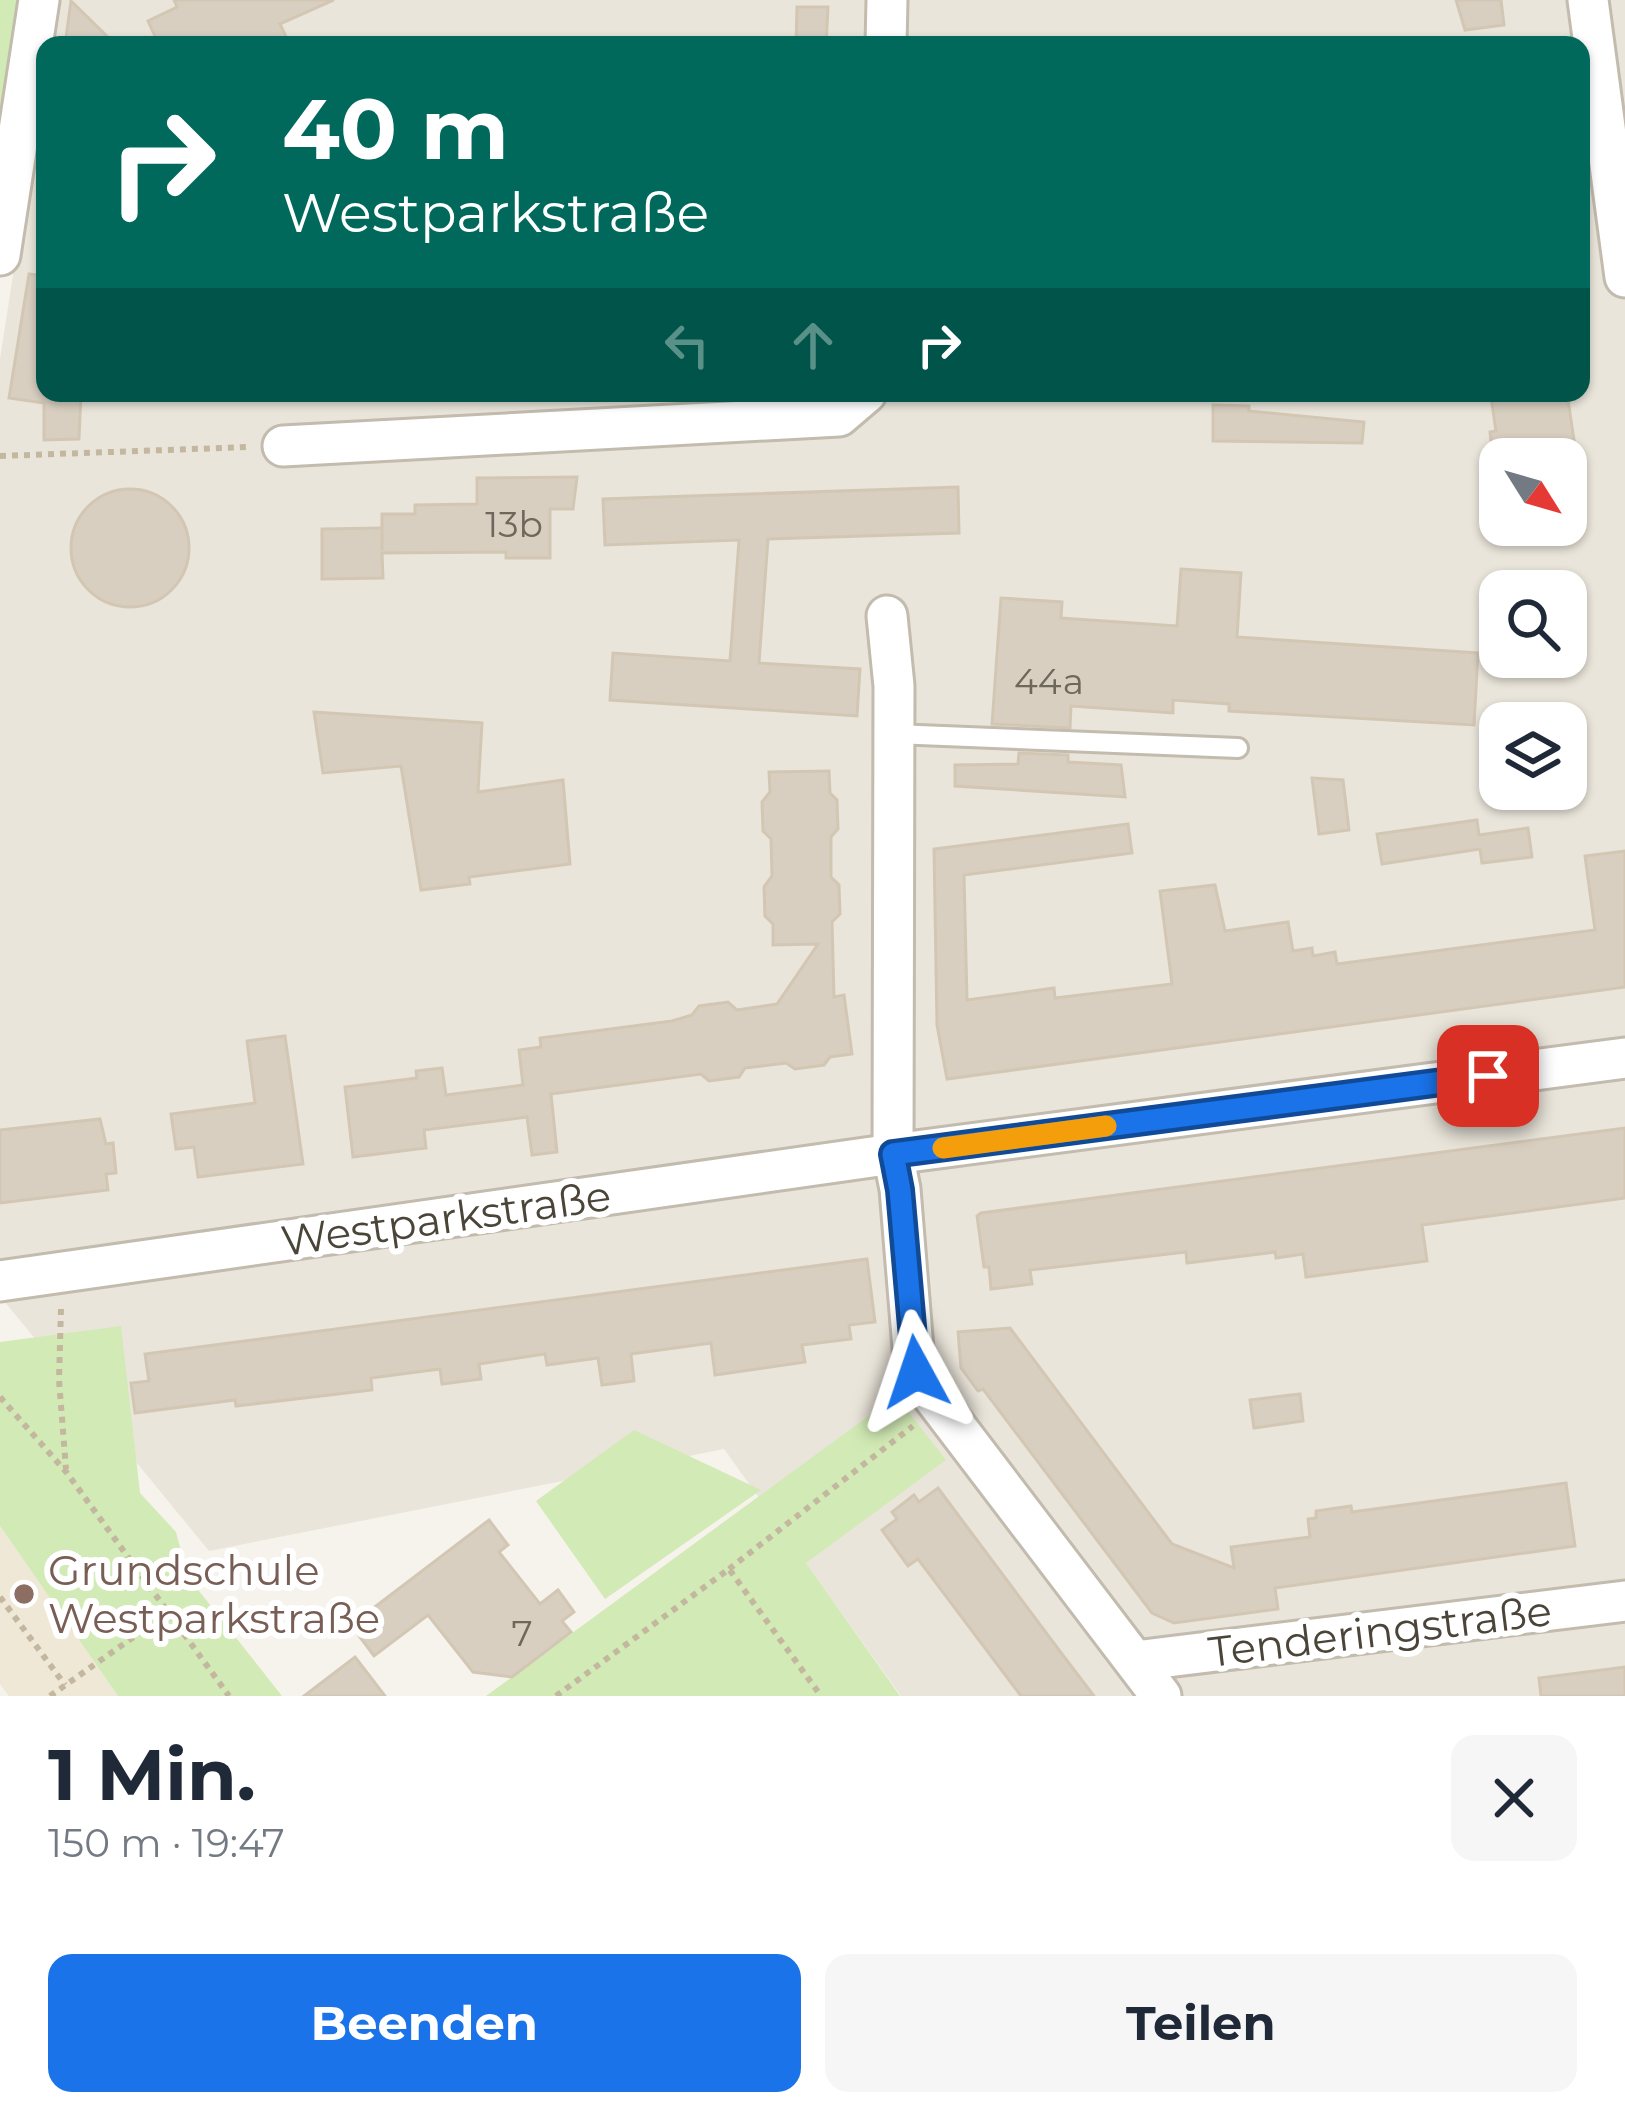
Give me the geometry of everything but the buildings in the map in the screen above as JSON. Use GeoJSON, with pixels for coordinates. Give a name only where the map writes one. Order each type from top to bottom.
{"type":"FeatureCollection","features":[{"type":"Feature","properties":{"kind":"street"},"geometry":{"type":"LineString","coordinates":[[0,255],[39,0]]}},
{"type":"Feature","properties":{"kind":"street"},"geometry":{"type":"LineString","coordinates":[[886,36],[887,0]]}},
{"type":"Feature","properties":{"kind":"street"},"geometry":{"type":"LineString","coordinates":[[1588,0],[1589,36]]}},
{"type":"Feature","properties":{"kind":"street"},"geometry":{"type":"LineString","coordinates":[[1590,73],[1591,110],[1623,252]]}},
{"type":"Feature","properties":{"kind":"street"},"geometry":{"type":"LineString","coordinates":[[283,446],[839,416],[855,402]]}},
{"type":"Feature","properties":{"kind":"street"},"geometry":{"type":"LineString","coordinates":[[887,616],[894,686],[893,1154],[916,1372],[1161,1696]]}},
{"type":"Feature","properties":{"kind":"street","name":"Westparkstraße"},"geometry":{"type":"LineString","coordinates":[[0,1281],[893,1154],[1625,1058]]}},
{"type":"Feature","properties":{"kind":"street","name":"Tenderingstraße"},"geometry":{"type":"LineString","coordinates":[[1135,1661],[1625,1601]]}},
{"type":"Feature","properties":{"kind":"lane"},"geometry":{"type":"LineString","coordinates":[[894,734],[1238,748]]}},
{"type":"Feature","properties":{"kind":"path"},"geometry":{"type":"LineString","coordinates":[[0,456],[283,446]]}},
{"type":"Feature","properties":{"kind":"path"},"geometry":{"type":"LineString","coordinates":[[55,1273],[61,1303],[59,1380],[67,1473]]}},
{"type":"Feature","properties":{"kind":"path"},"geometry":{"type":"LineString","coordinates":[[0,1397],[67,1473],[229,1696]]}},
{"type":"Feature","properties":{"kind":"path"},"geometry":{"type":"LineString","coordinates":[[556,1696],[939,1405]]}},
{"type":"Feature","properties":{"kind":"path"},"geometry":{"type":"LineString","coordinates":[[729,1569],[821,1696]]}},
{"type":"Feature","properties":{"kind":"path"},"geometry":{"type":"LineString","coordinates":[[0,1597],[65,1685]]}},
{"type":"Feature","properties":{"kind":"path"},"geometry":{"type":"LineString","coordinates":[[50,1696],[169,1612]]}},
{"type":"Feature","properties":{"kind":"shaded area"},"geometry":{"type":"Polygon","coordinates":[[[56,0],[1625,0],[1625,1696],[901,1696],[724,1449],[209,1551],[0,1296],[0,359],[36,127],[36,402],[1590,402],[1590,36],[50,36],[56,0]]]}},
{"type":"Feature","properties":{"kind":"shaded area","name":"Grundschule Westparkstraße"},"geometry":{"type":"Polygon","coordinates":[[[0,1526],[118,1696],[9,1696],[0,1684],[0,1526]]]}},
{"type":"Feature","properties":{"kind":"green space"},"geometry":{"type":"Polygon","coordinates":[[[0,0],[19,0],[0,121],[0,0]]]}},
{"type":"Feature","properties":{"kind":"green space"},"geometry":{"type":"Polygon","coordinates":[[[121,1326],[140,1493],[176,1532],[188,1577],[282,1696],[118,1696],[0,1526],[0,1342],[121,1326]]]}},
{"type":"Feature","properties":{"kind":"green space"},"geometry":{"type":"Polygon","coordinates":[[[896,1396],[946,1460],[806,1563],[900,1696],[486,1696],[896,1396]]]}},
{"type":"Feature","properties":{"kind":"green space"},"geometry":{"type":"Polygon","coordinates":[[[634,1430],[761,1490],[605,1599],[536,1501],[634,1430]]]}},
{"type":"Feature","properties":{"kind":"slow traffic"},"geometry":{"type":"LineString","coordinates":[[943,1148],[1106,1126]]}},
{"type":"Feature","properties":{"kind":"place","name":"Grundschule Westparkstraße"},"geometry":{"type":"Point","coordinates":[24,1594]}},
{"type":"Feature","properties":{"kind":"route"},"geometry":{"type":"LineString","coordinates":[[916,1372],[893,1154],[1488,1076]]}}]}
